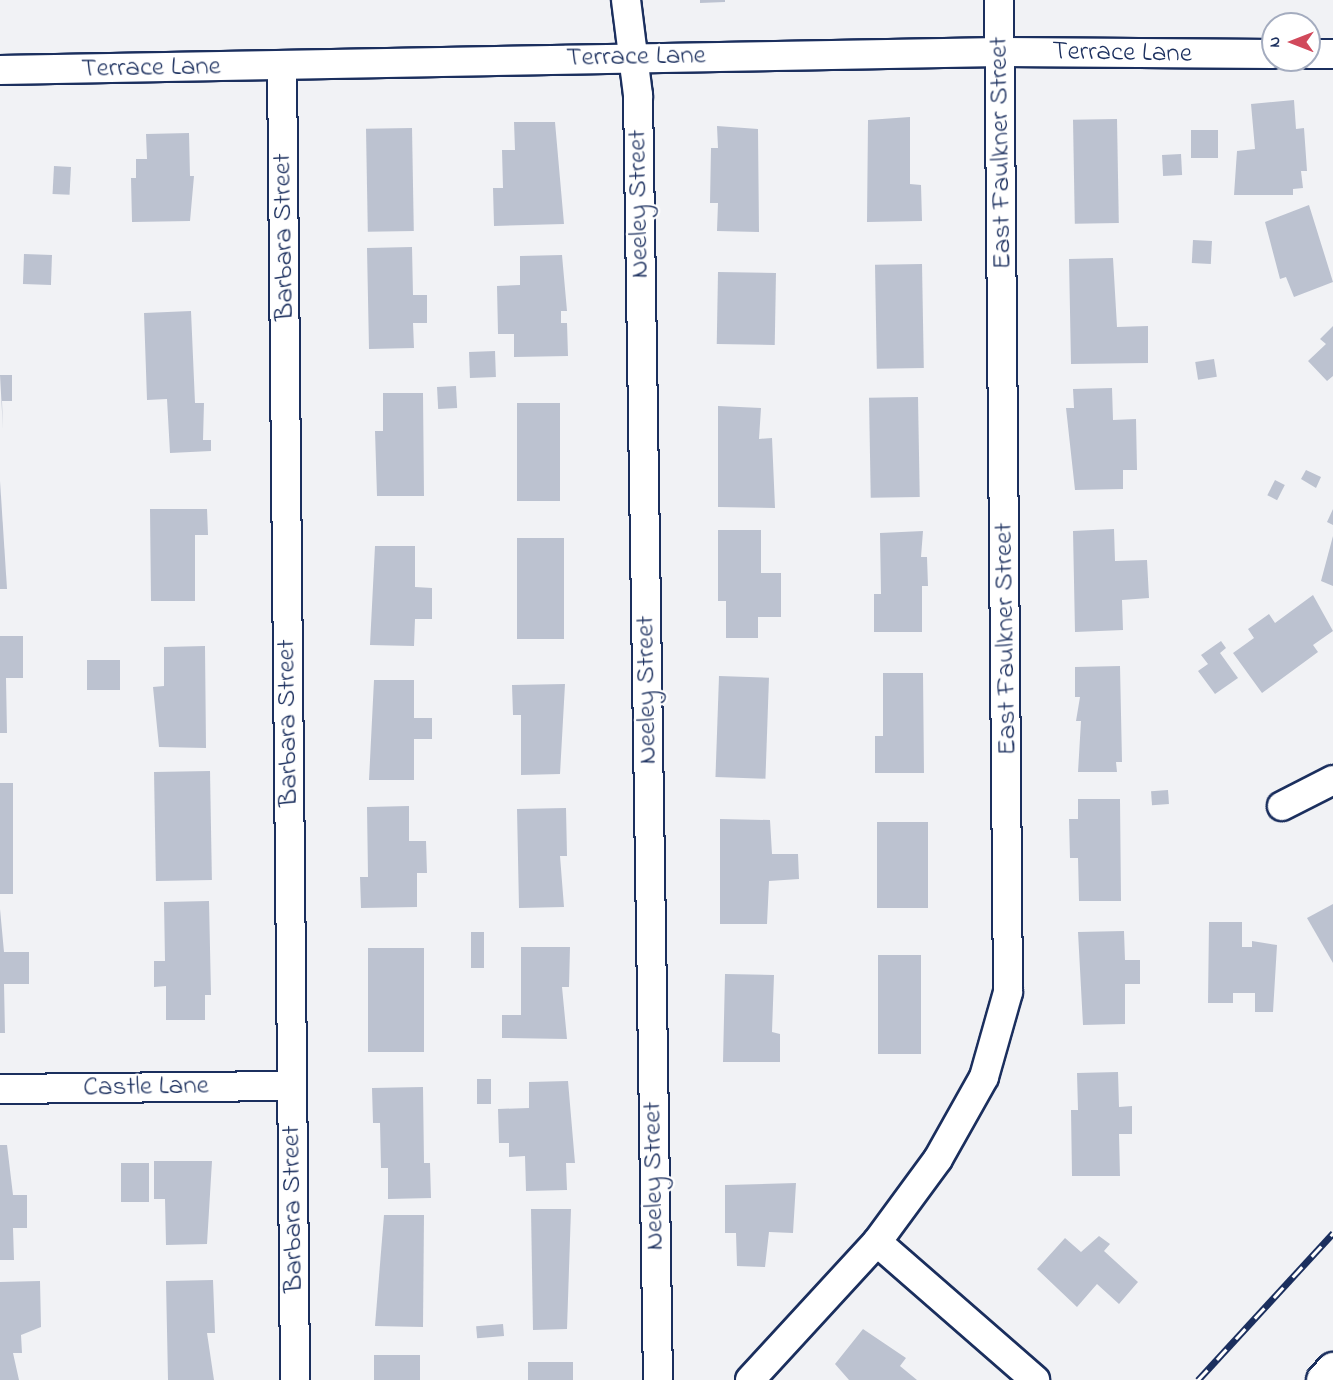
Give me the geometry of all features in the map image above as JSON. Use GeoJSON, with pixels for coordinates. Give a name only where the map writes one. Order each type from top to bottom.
{"type":"FeatureCollection","features":[{"type":"Feature","properties":{"kind":"main road"},"geometry":{"type":"LineString","coordinates":[[1323,1380],[1333,1370]]}},
{"type":"Feature","properties":{"kind":"street","name":"Neeley Street"},"geometry":{"type":"LineString","coordinates":[[626,0],[638,95],[658,1380]]}},
{"type":"Feature","properties":{"kind":"street","name":"East Faulkner Street"},"geometry":{"type":"LineString","coordinates":[[750,1380],[877,1242],[938,1159],[984,1077],[1008,992],[999,0]]}},
{"type":"Feature","properties":{"kind":"street","name":"Terrace Lane"},"geometry":{"type":"LineString","coordinates":[[0,70],[282,67],[632,57],[1000,51],[1261,54]]}},
{"type":"Feature","properties":{"kind":"street","name":"Barbara Street"},"geometry":{"type":"LineString","coordinates":[[282,67],[296,1380]]}},
{"type":"Feature","properties":{"kind":"street"},"geometry":{"type":"LineString","coordinates":[[1282,806],[1333,780]]}},
{"type":"Feature","properties":{"kind":"street","name":"Castle Lane"},"geometry":{"type":"LineString","coordinates":[[0,1089],[292,1086]]}},
{"type":"Feature","properties":{"kind":"street"},"geometry":{"type":"LineString","coordinates":[[877,1242],[1035,1380]]}},
{"type":"Feature","properties":{"kind":"building"},"geometry":{"type":"Polygon","coordinates":[[[700,0],[725,0],[725,2],[700,3],[700,0]]]}},
{"type":"Feature","properties":{"kind":"building"},"geometry":{"type":"Polygon","coordinates":[[[1294,100],[1296,129],[1304,128],[1307,171],[1301,171],[1303,188],[1293,189],[1293,195],[1234,195],[1237,151],[1255,149],[1251,104],[1294,100]]]}},
{"type":"Feature","properties":{"kind":"building"},"geometry":{"type":"Polygon","coordinates":[[[910,117],[910,184],[921,185],[922,221],[867,222],[868,120],[910,117]]]}},
{"type":"Feature","properties":{"kind":"building"},"geometry":{"type":"Polygon","coordinates":[[[1117,119],[1119,223],[1075,224],[1073,120],[1117,119]]]}},
{"type":"Feature","properties":{"kind":"building"},"geometry":{"type":"Polygon","coordinates":[[[514,122],[555,122],[564,224],[494,226],[493,188],[503,188],[502,150],[515,150],[514,122]]]}},
{"type":"Feature","properties":{"kind":"building"},"geometry":{"type":"Polygon","coordinates":[[[717,126],[758,129],[759,232],[717,231],[718,203],[710,203],[711,148],[718,148],[717,126]]]}},
{"type":"Feature","properties":{"kind":"building"},"geometry":{"type":"Polygon","coordinates":[[[412,128],[414,231],[368,232],[366,129],[412,128]]]}},
{"type":"Feature","properties":{"kind":"building"},"geometry":{"type":"Polygon","coordinates":[[[1191,130],[1218,130],[1218,158],[1191,158],[1191,130]]]}},
{"type":"Feature","properties":{"kind":"building"},"geometry":{"type":"Polygon","coordinates":[[[189,133],[190,176],[194,176],[190,221],[132,222],[131,178],[136,178],[136,159],[147,159],[146,134],[189,133]]]}},
{"type":"Feature","properties":{"kind":"building"},"geometry":{"type":"Polygon","coordinates":[[[1181,154],[1182,175],[1163,176],[1162,155],[1181,154]]]}},
{"type":"Feature","properties":{"kind":"building"},"geometry":{"type":"Polygon","coordinates":[[[54,166],[71,167],[70,195],[53,194],[54,166]]]}},
{"type":"Feature","properties":{"kind":"building"},"geometry":{"type":"Polygon","coordinates":[[[1309,205],[1333,282],[1294,297],[1286,277],[1280,279],[1265,222],[1309,205]]]}},
{"type":"Feature","properties":{"kind":"building"},"geometry":{"type":"Polygon","coordinates":[[[1193,240],[1212,241],[1211,264],[1192,263],[1193,240]]]}},
{"type":"Feature","properties":{"kind":"building"},"geometry":{"type":"Polygon","coordinates":[[[412,247],[413,295],[427,295],[427,323],[413,323],[414,348],[369,349],[367,248],[412,247]]]}},
{"type":"Feature","properties":{"kind":"building"},"geometry":{"type":"Polygon","coordinates":[[[24,254],[52,255],[51,285],[23,284],[24,254]]]}},
{"type":"Feature","properties":{"kind":"building"},"geometry":{"type":"Polygon","coordinates":[[[562,255],[567,311],[561,311],[561,323],[567,323],[568,356],[514,357],[514,334],[498,334],[497,286],[520,285],[520,256],[562,255]]]}},
{"type":"Feature","properties":{"kind":"building"},"geometry":{"type":"Polygon","coordinates":[[[1113,258],[1117,327],[1148,326],[1148,363],[1071,364],[1069,259],[1113,258]]]}},
{"type":"Feature","properties":{"kind":"building"},"geometry":{"type":"Polygon","coordinates":[[[922,264],[924,368],[877,369],[875,265],[922,264]]]}},
{"type":"Feature","properties":{"kind":"building"},"geometry":{"type":"Polygon","coordinates":[[[718,272],[776,273],[775,345],[717,344],[718,272]]]}},
{"type":"Feature","properties":{"kind":"building"},"geometry":{"type":"Polygon","coordinates":[[[191,311],[195,403],[204,403],[203,440],[211,440],[211,451],[170,453],[167,399],[147,400],[144,313],[191,311]]]}},
{"type":"Feature","properties":{"kind":"building"},"geometry":{"type":"Polygon","coordinates":[[[1333,326],[1333,376],[1327,381],[1308,361],[1326,344],[1320,339],[1333,326]]]}},
{"type":"Feature","properties":{"kind":"building"},"geometry":{"type":"Polygon","coordinates":[[[495,351],[496,377],[470,378],[469,352],[495,351]]]}},
{"type":"Feature","properties":{"kind":"building"},"geometry":{"type":"Polygon","coordinates":[[[1214,359],[1217,377],[1198,380],[1195,362],[1214,359]]]}},
{"type":"Feature","properties":{"kind":"building"},"geometry":{"type":"Polygon","coordinates":[[[0,375],[12,375],[12,401],[2,401],[3,430],[0,375]]]}},
{"type":"Feature","properties":{"kind":"building"},"geometry":{"type":"Polygon","coordinates":[[[456,386],[457,408],[438,409],[437,387],[456,386]]]}},
{"type":"Feature","properties":{"kind":"building"},"geometry":{"type":"Polygon","coordinates":[[[1112,388],[1113,420],[1136,419],[1137,470],[1123,470],[1123,489],[1075,490],[1066,408],[1074,408],[1073,389],[1112,388]]]}},
{"type":"Feature","properties":{"kind":"building"},"geometry":{"type":"Polygon","coordinates":[[[383,393],[423,393],[424,496],[377,496],[375,431],[383,431],[383,393]]]}},
{"type":"Feature","properties":{"kind":"building"},"geometry":{"type":"Polygon","coordinates":[[[918,397],[920,497],[871,498],[869,398],[918,397]]]}},
{"type":"Feature","properties":{"kind":"building"},"geometry":{"type":"Polygon","coordinates":[[[517,403],[560,403],[560,501],[517,501],[517,403]]]}},
{"type":"Feature","properties":{"kind":"building"},"geometry":{"type":"Polygon","coordinates":[[[718,406],[761,408],[759,439],[772,438],[775,508],[718,507],[718,406]]]}},
{"type":"Feature","properties":{"kind":"building"},"geometry":{"type":"Polygon","coordinates":[[[1306,470],[1321,477],[1316,488],[1301,479],[1306,470]]]}},
{"type":"Feature","properties":{"kind":"building"},"geometry":{"type":"Polygon","coordinates":[[[1275,480],[1285,485],[1277,500],[1267,495],[1275,480]]]}},
{"type":"Feature","properties":{"kind":"building"},"geometry":{"type":"Polygon","coordinates":[[[0,481],[7,589],[0,589],[0,481]]]}},
{"type":"Feature","properties":{"kind":"building"},"geometry":{"type":"Polygon","coordinates":[[[150,509],[207,509],[208,535],[195,535],[195,601],[151,601],[150,509]]]}},
{"type":"Feature","properties":{"kind":"building"},"geometry":{"type":"Polygon","coordinates":[[[1333,509],[1333,525],[1327,522],[1333,509]]]}},
{"type":"Feature","properties":{"kind":"building"},"geometry":{"type":"Polygon","coordinates":[[[1114,529],[1115,561],[1147,560],[1149,598],[1122,600],[1123,630],[1075,632],[1073,531],[1114,529]]]}},
{"type":"Feature","properties":{"kind":"building"},"geometry":{"type":"Polygon","coordinates":[[[718,530],[761,530],[761,573],[781,573],[781,617],[758,617],[758,638],[726,638],[726,601],[718,601],[718,530]]]}},
{"type":"Feature","properties":{"kind":"building"},"geometry":{"type":"Polygon","coordinates":[[[923,531],[921,557],[927,557],[928,586],[922,586],[922,632],[874,632],[874,594],[881,594],[880,533],[923,531]]]}},
{"type":"Feature","properties":{"kind":"building"},"geometry":{"type":"Polygon","coordinates":[[[1333,536],[1333,586],[1321,581],[1333,536]]]}},
{"type":"Feature","properties":{"kind":"building"},"geometry":{"type":"Polygon","coordinates":[[[517,538],[564,538],[564,639],[517,639],[517,538]]]}},
{"type":"Feature","properties":{"kind":"building"},"geometry":{"type":"Polygon","coordinates":[[[375,546],[415,546],[415,587],[432,588],[432,619],[415,619],[414,646],[370,645],[375,546]]]}},
{"type":"Feature","properties":{"kind":"building"},"geometry":{"type":"Polygon","coordinates":[[[1313,595],[1333,631],[1313,645],[1318,652],[1262,693],[1233,653],[1254,638],[1248,629],[1269,614],[1275,623],[1313,595]]]}},
{"type":"Feature","properties":{"kind":"building"},"geometry":{"type":"Polygon","coordinates":[[[0,636],[23,636],[23,678],[6,678],[7,733],[0,733],[0,636]]]}},
{"type":"Feature","properties":{"kind":"building"},"geometry":{"type":"Polygon","coordinates":[[[1221,641],[1226,648],[1220,653],[1238,678],[1215,694],[1198,671],[1208,664],[1201,655],[1221,641]]]}},
{"type":"Feature","properties":{"kind":"building"},"geometry":{"type":"Polygon","coordinates":[[[205,646],[206,748],[159,747],[153,687],[164,686],[164,647],[205,646]]]}},
{"type":"Feature","properties":{"kind":"building"},"geometry":{"type":"Polygon","coordinates":[[[87,660],[120,660],[120,690],[87,690],[87,660]]]}},
{"type":"Feature","properties":{"kind":"building"},"geometry":{"type":"Polygon","coordinates":[[[1120,666],[1122,762],[1116,762],[1117,772],[1078,772],[1081,721],[1076,721],[1080,697],[1075,697],[1075,667],[1120,666]]]}},
{"type":"Feature","properties":{"kind":"building"},"geometry":{"type":"Polygon","coordinates":[[[883,673],[923,673],[924,773],[875,773],[875,736],[883,736],[883,673]]]}},
{"type":"Feature","properties":{"kind":"building"},"geometry":{"type":"Polygon","coordinates":[[[719,676],[769,678],[765,779],[715,777],[719,676]]]}},
{"type":"Feature","properties":{"kind":"building"},"geometry":{"type":"Polygon","coordinates":[[[374,680],[414,680],[414,718],[432,718],[432,739],[414,739],[414,780],[369,780],[374,680]]]}},
{"type":"Feature","properties":{"kind":"building"},"geometry":{"type":"Polygon","coordinates":[[[565,684],[560,774],[521,775],[521,715],[513,715],[512,685],[565,684]]]}},
{"type":"Feature","properties":{"kind":"building"},"geometry":{"type":"Polygon","coordinates":[[[210,771],[212,880],[156,881],[154,772],[210,771]]]}},
{"type":"Feature","properties":{"kind":"building"},"geometry":{"type":"Polygon","coordinates":[[[0,783],[13,783],[13,894],[0,894],[0,783]]]}},
{"type":"Feature","properties":{"kind":"building"},"geometry":{"type":"Polygon","coordinates":[[[1168,790],[1169,804],[1152,805],[1151,791],[1168,790]]]}},
{"type":"Feature","properties":{"kind":"building"},"geometry":{"type":"Polygon","coordinates":[[[1078,799],[1120,799],[1121,901],[1079,901],[1078,858],[1070,858],[1069,819],[1078,819],[1078,799]]]}},
{"type":"Feature","properties":{"kind":"building"},"geometry":{"type":"Polygon","coordinates":[[[409,806],[409,841],[426,841],[427,873],[417,873],[417,907],[361,908],[360,877],[368,877],[367,807],[409,806]]]}},
{"type":"Feature","properties":{"kind":"building"},"geometry":{"type":"Polygon","coordinates":[[[566,808],[567,856],[560,856],[564,907],[519,908],[517,809],[566,808]]]}},
{"type":"Feature","properties":{"kind":"building"},"geometry":{"type":"Polygon","coordinates":[[[720,819],[770,820],[772,854],[798,854],[799,879],[769,881],[767,924],[720,924],[720,819]]]}},
{"type":"Feature","properties":{"kind":"building"},"geometry":{"type":"Polygon","coordinates":[[[877,822],[928,822],[928,908],[877,908],[877,822]]]}},
{"type":"Feature","properties":{"kind":"building"},"geometry":{"type":"Polygon","coordinates":[[[209,901],[211,995],[205,995],[205,1020],[166,1020],[166,986],[154,987],[154,961],[165,961],[164,902],[209,901]]]}},
{"type":"Feature","properties":{"kind":"building"},"geometry":{"type":"Polygon","coordinates":[[[1333,904],[1333,963],[1307,918],[1333,904]]]}},
{"type":"Feature","properties":{"kind":"building"},"geometry":{"type":"Polygon","coordinates":[[[0,909],[4,952],[29,952],[29,984],[4,984],[5,1033],[0,1033],[0,909]]]}},
{"type":"Feature","properties":{"kind":"building"},"geometry":{"type":"Polygon","coordinates":[[[1209,922],[1242,922],[1242,947],[1252,947],[1252,941],[1277,945],[1273,1012],[1255,1012],[1255,993],[1233,993],[1233,1003],[1208,1003],[1209,922]]]}},
{"type":"Feature","properties":{"kind":"building"},"geometry":{"type":"Polygon","coordinates":[[[1124,931],[1125,960],[1140,960],[1140,984],[1125,984],[1125,1024],[1083,1025],[1078,932],[1124,931]]]}},
{"type":"Feature","properties":{"kind":"building"},"geometry":{"type":"Polygon","coordinates":[[[471,932],[484,932],[484,968],[471,968],[471,932]]]}},
{"type":"Feature","properties":{"kind":"building"},"geometry":{"type":"Polygon","coordinates":[[[521,947],[570,947],[569,987],[562,987],[567,1039],[502,1038],[502,1015],[521,1015],[521,947]]]}},
{"type":"Feature","properties":{"kind":"building"},"geometry":{"type":"Polygon","coordinates":[[[368,948],[424,948],[424,1052],[368,1052],[368,948]]]}},
{"type":"Feature","properties":{"kind":"building"},"geometry":{"type":"Polygon","coordinates":[[[878,955],[921,955],[921,1054],[878,1054],[878,955]]]}},
{"type":"Feature","properties":{"kind":"building"},"geometry":{"type":"Polygon","coordinates":[[[725,974],[774,975],[772,1032],[780,1034],[780,1062],[723,1062],[725,974]]]}},
{"type":"Feature","properties":{"kind":"building"},"geometry":{"type":"Polygon","coordinates":[[[1118,1072],[1119,1107],[1132,1106],[1132,1134],[1119,1134],[1120,1176],[1072,1176],[1071,1110],[1078,1110],[1077,1073],[1118,1072]]]}},
{"type":"Feature","properties":{"kind":"building"},"geometry":{"type":"Polygon","coordinates":[[[477,1079],[491,1079],[491,1104],[477,1104],[477,1079]]]}},
{"type":"Feature","properties":{"kind":"building"},"geometry":{"type":"Polygon","coordinates":[[[568,1081],[575,1163],[566,1163],[567,1190],[526,1191],[525,1156],[509,1157],[509,1143],[499,1143],[498,1109],[529,1108],[529,1082],[568,1081]]]}},
{"type":"Feature","properties":{"kind":"building"},"geometry":{"type":"Polygon","coordinates":[[[423,1087],[424,1163],[430,1163],[431,1198],[388,1199],[388,1168],[381,1168],[380,1123],[373,1123],[372,1088],[423,1087]]]}},
{"type":"Feature","properties":{"kind":"building"},"geometry":{"type":"Polygon","coordinates":[[[0,1145],[7,1145],[13,1195],[27,1195],[27,1228],[13,1228],[14,1260],[0,1260],[0,1145]]]}},
{"type":"Feature","properties":{"kind":"building"},"geometry":{"type":"Polygon","coordinates":[[[154,1161],[212,1161],[207,1244],[166,1245],[165,1199],[154,1199],[154,1161]]]}},
{"type":"Feature","properties":{"kind":"building"},"geometry":{"type":"Polygon","coordinates":[[[121,1163],[149,1163],[149,1202],[121,1202],[121,1163]]]}},
{"type":"Feature","properties":{"kind":"building"},"geometry":{"type":"Polygon","coordinates":[[[796,1183],[793,1233],[769,1232],[765,1267],[737,1266],[736,1233],[725,1233],[725,1185],[796,1183]]]}},
{"type":"Feature","properties":{"kind":"building"},"geometry":{"type":"Polygon","coordinates":[[[531,1209],[571,1209],[567,1329],[533,1330],[531,1209]]]}},
{"type":"Feature","properties":{"kind":"building"},"geometry":{"type":"Polygon","coordinates":[[[384,1215],[424,1215],[423,1327],[375,1326],[384,1215]]]}},
{"type":"Feature","properties":{"kind":"building"},"geometry":{"type":"Polygon","coordinates":[[[1099,1236],[1110,1244],[1104,1251],[1138,1282],[1119,1304],[1097,1284],[1077,1307],[1037,1269],[1065,1238],[1081,1252],[1099,1236]]]}},
{"type":"Feature","properties":{"kind":"building"},"geometry":{"type":"Polygon","coordinates":[[[213,1280],[215,1333],[207,1333],[214,1380],[168,1380],[166,1281],[213,1280]]]}},
{"type":"Feature","properties":{"kind":"building"},"geometry":{"type":"Polygon","coordinates":[[[40,1281],[41,1327],[21,1335],[22,1353],[13,1353],[19,1380],[0,1380],[0,1282],[40,1281]]]}},
{"type":"Feature","properties":{"kind":"building"},"geometry":{"type":"Polygon","coordinates":[[[503,1324],[504,1336],[477,1338],[476,1326],[503,1324]]]}},
{"type":"Feature","properties":{"kind":"building"},"geometry":{"type":"Polygon","coordinates":[[[863,1329],[906,1358],[900,1366],[917,1380],[849,1380],[835,1364],[863,1329]]]}},
{"type":"Feature","properties":{"kind":"building"},"geometry":{"type":"Polygon","coordinates":[[[374,1355],[420,1355],[420,1380],[374,1380],[374,1355]]]}},
{"type":"Feature","properties":{"kind":"building"},"geometry":{"type":"Polygon","coordinates":[[[528,1362],[573,1362],[573,1380],[528,1380],[528,1362]]]}},
{"type":"Feature","properties":{"kind":"railway"},"geometry":{"type":"LineString","coordinates":[[1198,1380],[1333,1233]]}}]}
